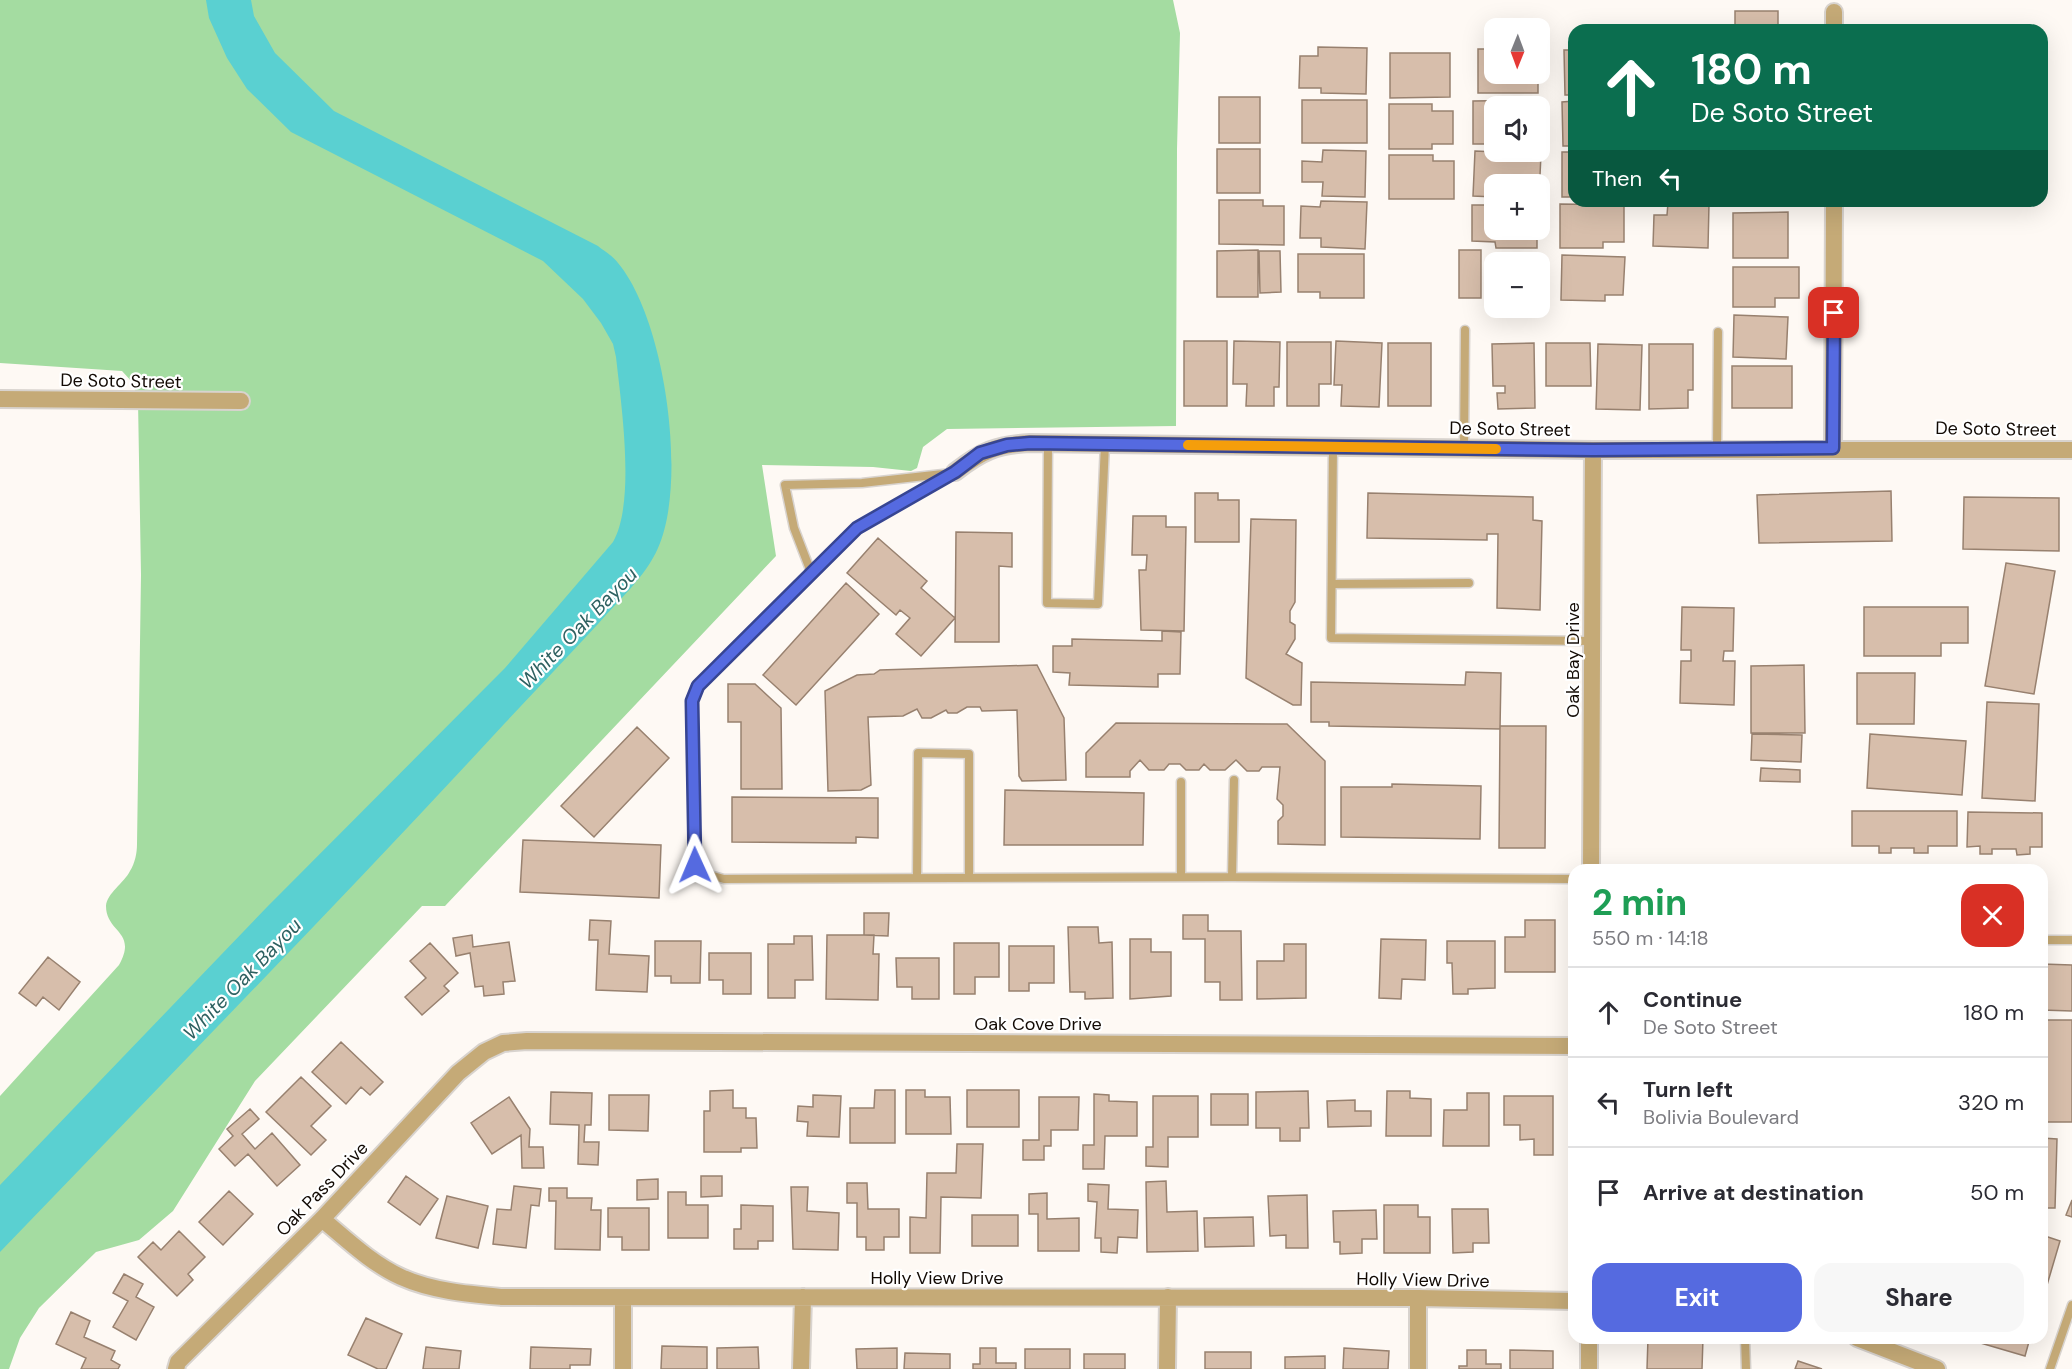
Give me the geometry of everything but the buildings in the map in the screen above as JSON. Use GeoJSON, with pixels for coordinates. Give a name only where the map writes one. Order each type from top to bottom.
{"type":"FeatureCollection","features":[{"type":"Feature","properties":{"kind":"street"},"geometry":{"type":"LineString","coordinates":[[1834,12],[1834,24]]}},
{"type":"Feature","properties":{"kind":"street"},"geometry":{"type":"LineString","coordinates":[[1833,448],[1834,207]]}},
{"type":"Feature","properties":{"kind":"street","name":"De Soto Street"},"geometry":{"type":"LineString","coordinates":[[0,399],[241,401]]}},
{"type":"Feature","properties":{"kind":"street","name":"De Soto Street"},"geometry":{"type":"LineString","coordinates":[[955,472],[980,453],[1007,445],[1048,443],[1593,450],[1833,448],[2072,450]]}},
{"type":"Feature","properties":{"kind":"street","name":"Oak Bay Drive"},"geometry":{"type":"LineString","coordinates":[[1591,864],[1593,450]]}},
{"type":"Feature","properties":{"kind":"street","name":"Oak Cove Drive"},"geometry":{"type":"LineString","coordinates":[[503,1043],[538,1041],[1568,1046]]}},
{"type":"Feature","properties":{"kind":"street","name":"Oak Pass Drive"},"geometry":{"type":"LineString","coordinates":[[176,1369],[178,1362],[322,1220],[458,1073],[484,1052],[503,1043]]}},
{"type":"Feature","properties":{"kind":"street","name":"Holly View Drive"},"geometry":{"type":"LineString","coordinates":[[322,1220],[380,1265],[400,1277],[431,1287],[502,1297],[623,1299],[1418,1298],[1568,1301]]}},
{"type":"Feature","properties":{"kind":"street"},"geometry":{"type":"LineString","coordinates":[[801,1369],[803,1297]]}},
{"type":"Feature","properties":{"kind":"street"},"geometry":{"type":"LineString","coordinates":[[1167,1369],[1168,1298]]}},
{"type":"Feature","properties":{"kind":"street"},"geometry":{"type":"LineString","coordinates":[[1418,1298],[1418,1369]]}},
{"type":"Feature","properties":{"kind":"street"},"geometry":{"type":"LineString","coordinates":[[623,1299],[623,1369]]}},
{"type":"Feature","properties":{"kind":"street"},"geometry":{"type":"LineString","coordinates":[[1589,1344],[1589,1369]]}},
{"type":"Feature","properties":{"kind":"street"},"geometry":{"type":"LineString","coordinates":[[1872,1344],[1937,1369]]}},
{"type":"Feature","properties":{"kind":"lane"},"geometry":{"type":"LineString","coordinates":[[1464,448],[1465,330]]}},
{"type":"Feature","properties":{"kind":"lane"},"geometry":{"type":"LineString","coordinates":[[1717,449],[1718,332]]}},
{"type":"Feature","properties":{"kind":"lane"},"geometry":{"type":"LineString","coordinates":[[1048,443],[1047,603],[1098,604],[1104,444]]}},
{"type":"Feature","properties":{"kind":"lane"},"geometry":{"type":"LineString","coordinates":[[1333,447],[1331,638],[1592,641]]}},
{"type":"Feature","properties":{"kind":"lane"},"geometry":{"type":"LineString","coordinates":[[955,472],[857,528],[698,686],[692,701],[695,865],[706,873],[724,879],[969,877],[1568,879]]}},
{"type":"Feature","properties":{"kind":"lane"},"geometry":{"type":"LineString","coordinates":[[811,572],[794,528],[785,485],[862,483],[955,472]]}},
{"type":"Feature","properties":{"kind":"lane"},"geometry":{"type":"LineString","coordinates":[[1332,584],[1469,584]]}},
{"type":"Feature","properties":{"kind":"lane"},"geometry":{"type":"LineString","coordinates":[[917,878],[918,753],[969,754],[969,877]]}},
{"type":"Feature","properties":{"kind":"lane"},"geometry":{"type":"LineString","coordinates":[[1232,877],[1234,780]]}},
{"type":"Feature","properties":{"kind":"lane"},"geometry":{"type":"LineString","coordinates":[[1181,782],[1181,877]]}},
{"type":"Feature","properties":{"kind":"lane"},"geometry":{"type":"LineString","coordinates":[[2048,940],[2072,940]]}},
{"type":"Feature","properties":{"kind":"lane"},"geometry":{"type":"LineString","coordinates":[[2050,1369],[2072,1305]]}},
{"type":"Feature","properties":{"kind":"lane"},"geometry":{"type":"LineString","coordinates":[[1745,1344],[1746,1369]]}},
{"type":"Feature","properties":{"kind":"green space"},"geometry":{"type":"Polygon","coordinates":[[[0,0],[1173,0],[1180,33],[1177,149],[1176,426],[947,429],[923,447],[917,468],[911,471],[873,467],[762,465],[776,556],[445,906],[422,906],[255,1081],[173,1211],[139,1240],[96,1252],[39,1308],[20,1338],[9,1369],[0,1369],[0,1096],[119,965],[124,954],[123,939],[107,915],[106,906],[109,897],[132,868],[137,851],[141,575],[138,401],[133,383],[122,371],[0,363],[0,0]]]}},
{"type":"Feature","properties":{"kind":"water","name":"White Oak Bayou"},"geometry":{"type":"Polygon","coordinates":[[[206,0],[251,0],[254,16],[275,53],[334,111],[598,246],[616,260],[634,289],[648,322],[659,360],[667,401],[671,443],[671,483],[667,519],[653,558],[623,597],[254,989],[0,1252],[0,1185],[267,907],[505,668],[613,542],[620,524],[624,503],[625,452],[616,357],[613,344],[583,299],[543,261],[291,132],[247,89],[227,58],[209,18],[206,0]]]}},
{"type":"Feature","properties":{"kind":"slow traffic"},"geometry":{"type":"LineString","coordinates":[[1188,445],[1496,449]]}},
{"type":"Feature","properties":{"kind":"route"},"geometry":{"type":"LineString","coordinates":[[695,865],[692,701],[698,686],[857,528],[955,472],[980,453],[1007,445],[1030,443],[1593,450],[1833,448],[1834,313]]}}]}
